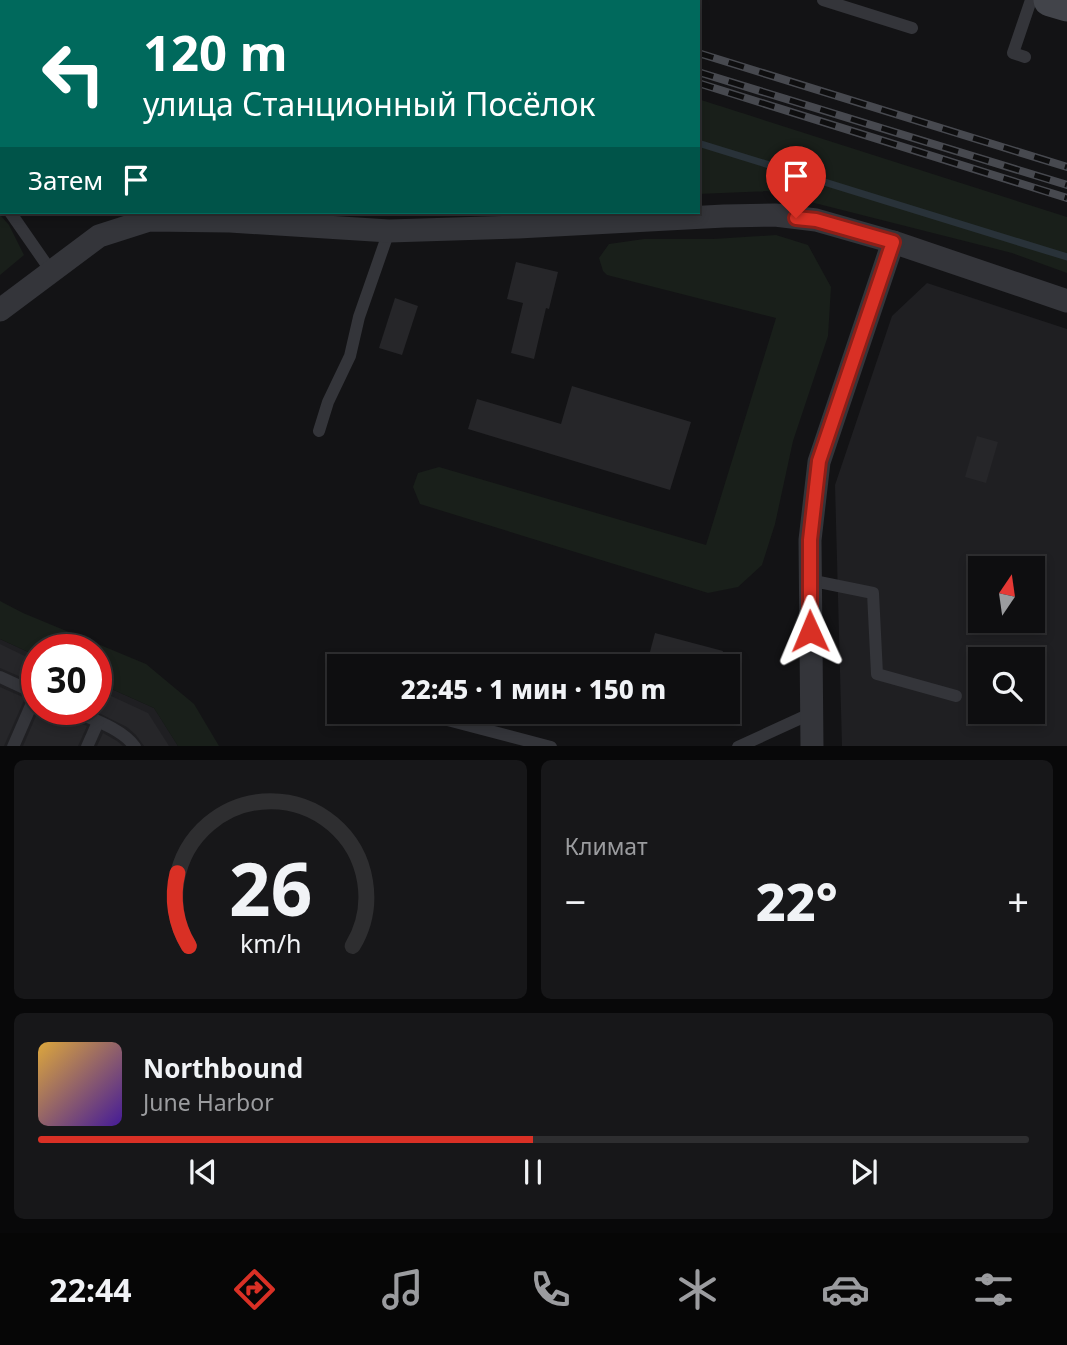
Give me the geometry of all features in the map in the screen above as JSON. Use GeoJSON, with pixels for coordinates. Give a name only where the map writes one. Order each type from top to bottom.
{"type":"FeatureCollection","features":[{"type":"Feature","properties":{"kind":"street"},"geometry":{"type":"LineString","coordinates":[[1050,0],[1067,5]]}},
{"type":"Feature","properties":{"kind":"street"},"geometry":{"type":"LineString","coordinates":[[0,310],[99,236],[149,220],[230,221],[389,231],[775,215],[816,220],[893,242],[1067,301]]}},
{"type":"Feature","properties":{"kind":"street"},"geometry":{"type":"LineString","coordinates":[[812,746],[809,580],[810,540],[819,461],[893,242]]}},
{"type":"Feature","properties":{"kind":"lane"},"geometry":{"type":"LineString","coordinates":[[823,0],[912,28]]}},
{"type":"Feature","properties":{"kind":"lane"},"geometry":{"type":"LineString","coordinates":[[1026,57],[1013,53],[1031,0]]}},
{"type":"Feature","properties":{"kind":"lane"},"geometry":{"type":"LineString","coordinates":[[11,214],[51,271]]}},
{"type":"Feature","properties":{"kind":"lane"},"geometry":{"type":"LineString","coordinates":[[319,430],[328,402],[350,356],[359,317],[389,231]]}},
{"type":"Feature","properties":{"kind":"lane"},"geometry":{"type":"LineString","coordinates":[[809,580],[873,593],[877,674],[956,696]]}},
{"type":"Feature","properties":{"kind":"lane"},"geometry":{"type":"LineString","coordinates":[[0,677],[21,687]]}},
{"type":"Feature","properties":{"kind":"lane"},"geometry":{"type":"LineString","coordinates":[[740,746],[812,713]]}},
{"type":"Feature","properties":{"kind":"lane"},"geometry":{"type":"LineString","coordinates":[[463,724],[547,746]]}},
{"type":"Feature","properties":{"kind":"lane"},"geometry":{"type":"LineString","coordinates":[[13,746],[23,725]]}},
{"type":"Feature","properties":{"kind":"lane"},"geometry":{"type":"LineString","coordinates":[[87,746],[97,725]]}},
{"type":"Feature","properties":{"kind":"lane"},"geometry":{"type":"LineString","coordinates":[[104,725],[121,733],[134,746]]}},
{"type":"Feature","properties":{"kind":"shaded area"},"geometry":{"type":"Polygon","coordinates":[[[700,100],[1067,217],[1067,273],[1012,253],[767,191],[700,194],[700,100]]]}},
{"type":"Feature","properties":{"kind":"shaded area"},"geometry":{"type":"Polygon","coordinates":[[[0,215],[9,225],[24,255],[0,275],[0,215]]]}},
{"type":"Feature","properties":{"kind":"shaded area"},"geometry":{"type":"Polygon","coordinates":[[[776,235],[808,245],[831,287],[828,336],[793,441],[775,524],[762,565],[738,587],[708,593],[420,504],[413,487],[418,473],[439,467],[706,545],[776,318],[607,275],[599,258],[609,244],[644,239],[776,235]]]}},
{"type":"Feature","properties":{"kind":"shaded area"},"geometry":{"type":"Polygon","coordinates":[[[927,283],[1067,329],[1067,746],[842,746],[835,485],[892,316],[927,283]]]}},
{"type":"Feature","properties":{"kind":"shaded area"},"geometry":{"type":"Polygon","coordinates":[[[0,601],[74,634],[21,634],[21,649],[0,639],[0,601]]]}},
{"type":"Feature","properties":{"kind":"shaded area"},"geometry":{"type":"Polygon","coordinates":[[[0,639],[21,649],[21,725],[112,725],[112,689],[154,708],[178,746],[0,746],[0,639]]]}},
{"type":"Feature","properties":{"kind":"shaded area"},"geometry":{"type":"Polygon","coordinates":[[[112,650],[146,664],[194,704],[219,746],[178,746],[154,708],[112,689],[112,650]]]}},
{"type":"Feature","properties":{"kind":"building"},"geometry":{"type":"Polygon","coordinates":[[[516,262],[558,272],[534,359],[511,353],[523,303],[507,299],[516,262]]]}},
{"type":"Feature","properties":{"kind":"building"},"geometry":{"type":"Polygon","coordinates":[[[395,298],[418,306],[402,355],[379,348],[395,298]]]}},
{"type":"Feature","properties":{"kind":"building"},"geometry":{"type":"Polygon","coordinates":[[[572,386],[691,422],[670,490],[468,429],[477,399],[561,424],[572,386]]]}},
{"type":"Feature","properties":{"kind":"building"},"geometry":{"type":"Polygon","coordinates":[[[977,436],[998,442],[986,483],[965,477],[977,436]]]}},
{"type":"Feature","properties":{"kind":"building"},"geometry":{"type":"Polygon","coordinates":[[[655,633],[723,651],[722,654],[649,654],[655,633]]]}},
{"type":"Feature","properties":{"kind":"building"},"geometry":{"type":"Polygon","coordinates":[[[0,644],[21,654],[21,677],[0,668],[0,644]]]}},
{"type":"Feature","properties":{"kind":"building"},"geometry":{"type":"Polygon","coordinates":[[[0,687],[21,696],[21,707],[4,746],[0,746],[0,687]]]}},
{"type":"Feature","properties":{"kind":"building"},"geometry":{"type":"Polygon","coordinates":[[[112,696],[148,713],[169,746],[144,746],[127,727],[112,720],[112,696]]]}},
{"type":"Feature","properties":{"kind":"building"},"geometry":{"type":"Polygon","coordinates":[[[32,725],[87,726],[78,746],[23,746],[32,725]]]}},
{"type":"Feature","properties":{"kind":"building"},"geometry":{"type":"Polygon","coordinates":[[[103,733],[117,741],[123,746],[97,746],[103,733]]]}},
{"type":"Feature","properties":{"kind":"waterway"},"geometry":{"type":"LineString","coordinates":[[700,144],[1067,257]]}},
{"type":"Feature","properties":{"kind":"railway"},"geometry":{"type":"LineString","coordinates":[[700,54],[1067,167]]}},
{"type":"Feature","properties":{"kind":"railway"},"geometry":{"type":"LineString","coordinates":[[700,73],[1067,185]]}},
{"type":"Feature","properties":{"kind":"railway"},"geometry":{"type":"LineString","coordinates":[[700,84],[1067,198]]}},
{"type":"Feature","properties":{"kind":"route"},"geometry":{"type":"LineString","coordinates":[[796,218],[816,220],[893,242],[819,461],[810,540],[810,631]]}}]}
